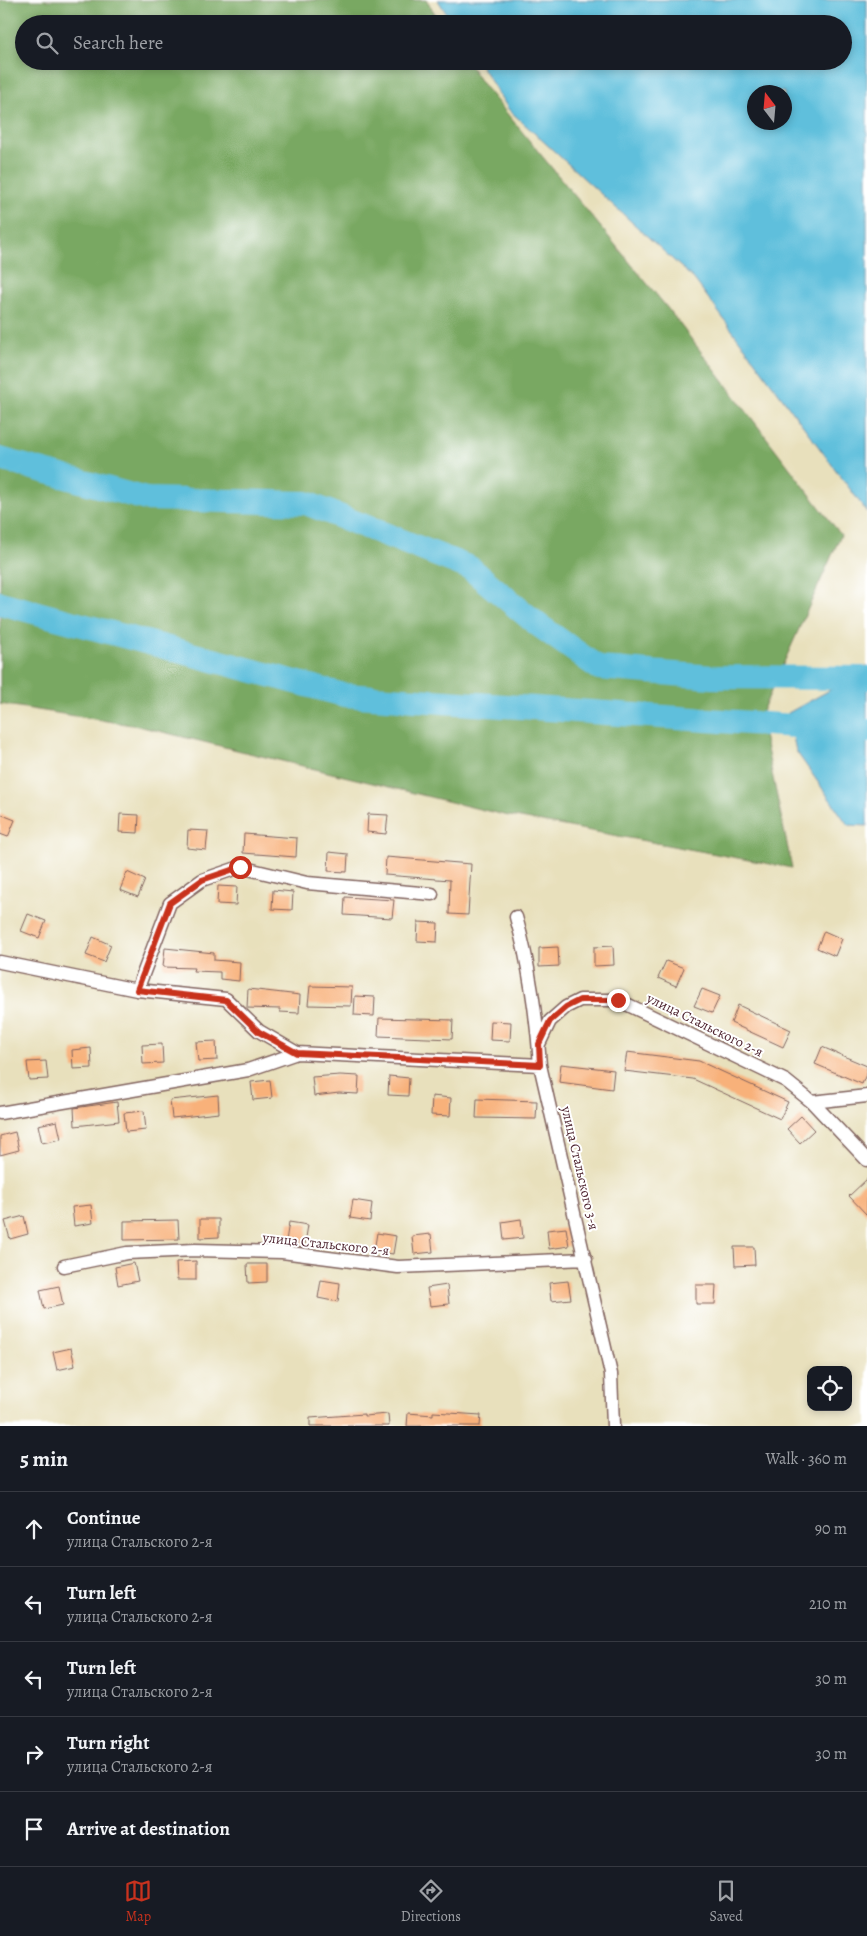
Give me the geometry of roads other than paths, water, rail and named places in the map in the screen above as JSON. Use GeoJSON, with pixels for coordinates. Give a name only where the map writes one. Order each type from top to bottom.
{"type":"FeatureCollection","features":[{"type":"Feature","properties":{"kind":"street"},"geometry":{"type":"LineString","coordinates":[[137,990],[170,903],[202,880],[240,867],[307,883],[432,894]]}},
{"type":"Feature","properties":{"kind":"street","name":"улица Стальского 3-я"},"geometry":{"type":"LineString","coordinates":[[516,917],[522,937],[539,1044],[540,1065],[611,1374],[613,1426]]}},
{"type":"Feature","properties":{"kind":"street"},"geometry":{"type":"LineString","coordinates":[[0,962],[137,990],[226,1000],[259,1032],[297,1053]]}},
{"type":"Feature","properties":{"kind":"street","name":"улица Стальского 2-я"},"geometry":{"type":"LineString","coordinates":[[539,1044],[550,1021],[566,1007],[580,1000],[618,1000],[786,1081],[812,1102],[867,1160]]}},
{"type":"Feature","properties":{"kind":"street"},"geometry":{"type":"LineString","coordinates":[[0,1113],[248,1070],[297,1053],[540,1065]]}},
{"type":"Feature","properties":{"kind":"street"},"geometry":{"type":"LineString","coordinates":[[812,1102],[867,1096]]}},
{"type":"Feature","properties":{"kind":"street","name":"улица Стальского 2-я"},"geometry":{"type":"LineString","coordinates":[[64,1266],[127,1253],[195,1250],[282,1252],[398,1267],[586,1260]]}},
{"type":"Feature","properties":{"kind":"water"},"geometry":{"type":"Polygon","coordinates":[[[438,0],[867,0],[867,512],[694,279],[509,110],[484,70],[852,70],[852,15],[447,15],[438,0]]]}},
{"type":"Feature","properties":{"kind":"water"},"geometry":{"type":"Polygon","coordinates":[[[867,665],[867,826],[848,825],[796,751],[788,713],[859,674],[867,665]]]}},
{"type":"Feature","properties":{"kind":"waterway"},"geometry":{"type":"LineString","coordinates":[[0,459],[146,499],[306,503],[470,568],[537,624],[599,668],[712,677],[867,678]]}},
{"type":"Feature","properties":{"kind":"waterway"},"geometry":{"type":"LineString","coordinates":[[0,603],[344,695],[867,731]]}}]}
